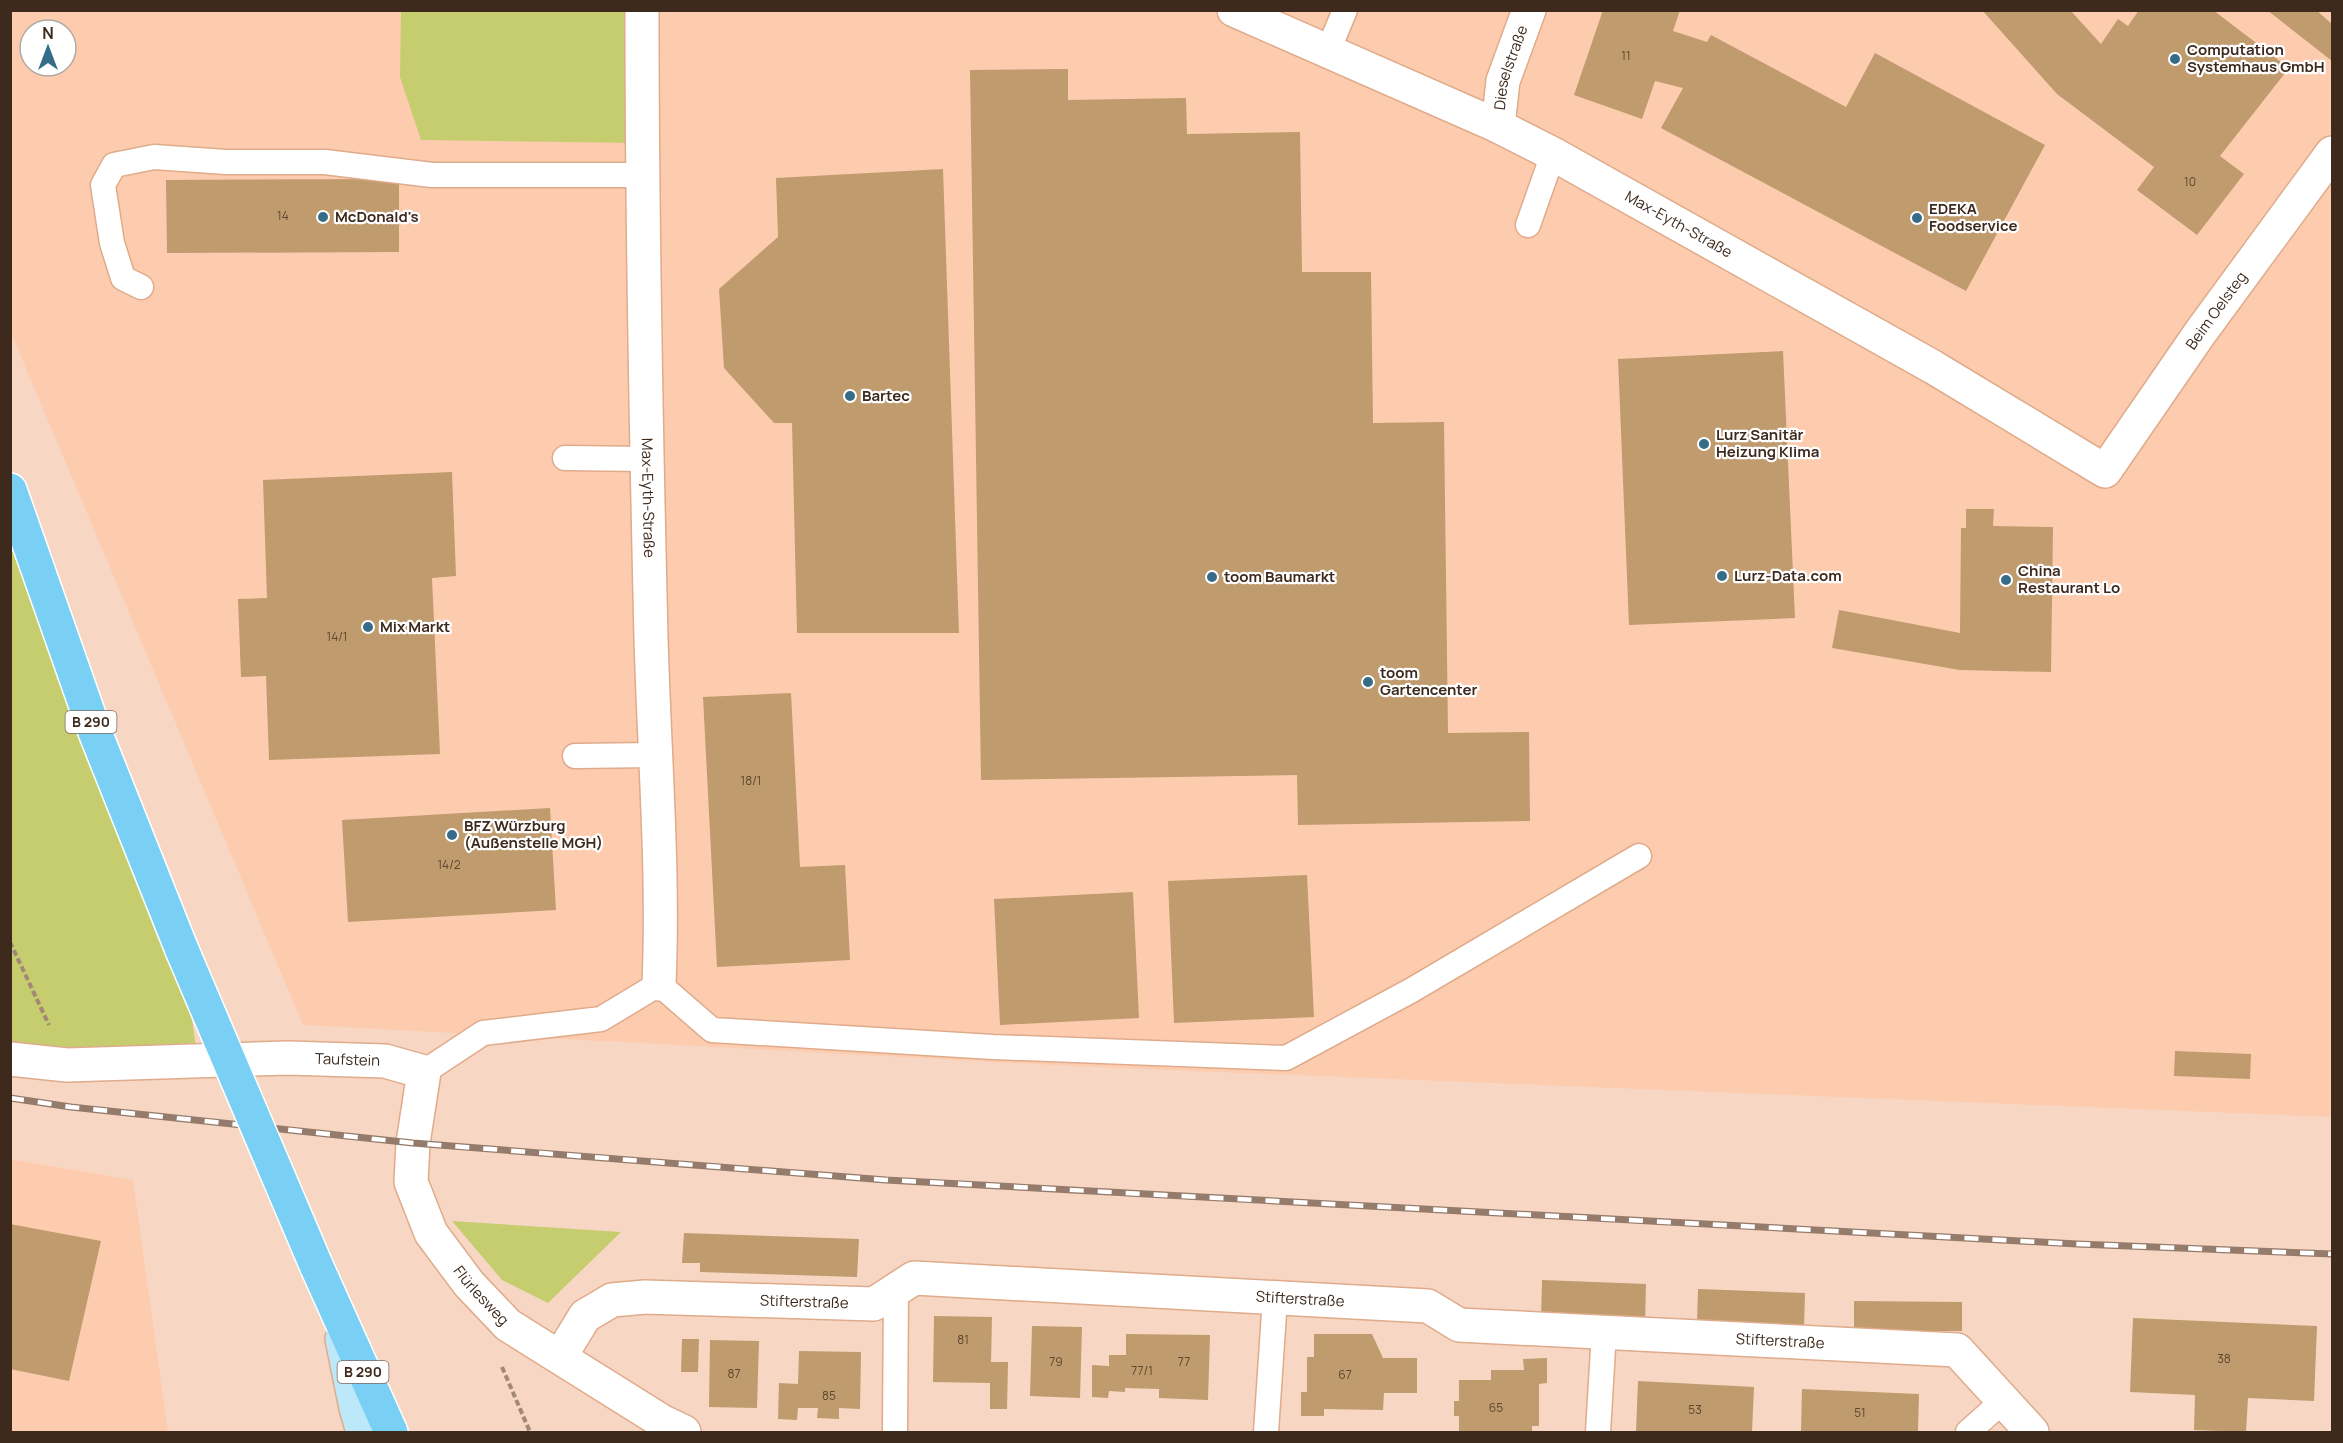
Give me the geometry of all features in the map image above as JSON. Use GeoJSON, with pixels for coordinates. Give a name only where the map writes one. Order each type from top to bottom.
{"type":"FeatureCollection","features":[{"type":"Feature","properties":{"kind":"main road","name":"B 290"},"geometry":{"type":"LineString","coordinates":[[10,490],[95,732],[182,950],[316,1265],[391,1432]]}},
{"type":"Feature","properties":{"kind":"street","name":"Max-Eyth-Straße"},"geometry":{"type":"LineString","coordinates":[[642,10],[643,298],[654,754],[662,922],[659,984]]}},
{"type":"Feature","properties":{"kind":"street","name":"Max-Eyth-Straße"},"geometry":{"type":"LineString","coordinates":[[1234,10],[1498,126],[1553,154],[1933,367],[2105,471]]}},
{"type":"Feature","properties":{"kind":"street","name":"Dieselstraße"},"geometry":{"type":"LineString","coordinates":[[1498,126],[1503,81],[1529,10]]}},
{"type":"Feature","properties":{"kind":"street","name":"Beim Oelsteg"},"geometry":{"type":"LineString","coordinates":[[2105,471],[2200,333],[2332,153]]}},
{"type":"Feature","properties":{"kind":"street","name":"Taufstein"},"geometry":{"type":"LineString","coordinates":[[10,1059],[67,1065],[288,1059],[385,1061],[424,1072]]}},
{"type":"Feature","properties":{"kind":"street","name":"Flürlesweg"},"geometry":{"type":"LineString","coordinates":[[424,1072],[412,1143],[411,1182],[431,1233],[470,1284],[508,1325],[663,1422],[684,1432]]}},
{"type":"Feature","properties":{"kind":"street","name":"Stifterstraße"},"geometry":{"type":"LineString","coordinates":[[560,1357],[585,1316],[612,1300],[645,1297],[874,1304],[914,1278],[1428,1306],[1459,1325],[1957,1350],[2032,1432]]}},
{"type":"Feature","properties":{"kind":"street"},"geometry":{"type":"LineString","coordinates":[[336,1311],[363,1432]]}},
{"type":"Feature","properties":{"kind":"lane"},"geometry":{"type":"LineString","coordinates":[[1328,51],[1345,10]]}},
{"type":"Feature","properties":{"kind":"lane"},"geometry":{"type":"LineString","coordinates":[[1528,225],[1553,154]]}},
{"type":"Feature","properties":{"kind":"lane"},"geometry":{"type":"LineString","coordinates":[[141,287],[123,278],[112,243],[103,185],[114,165],[154,157],[226,162],[325,162],[432,175],[642,175]]}},
{"type":"Feature","properties":{"kind":"lane"},"geometry":{"type":"LineString","coordinates":[[565,458],[647,459]]}},
{"type":"Feature","properties":{"kind":"lane"},"geometry":{"type":"LineString","coordinates":[[575,756],[654,754]]}},
{"type":"Feature","properties":{"kind":"lane"},"geometry":{"type":"LineString","coordinates":[[424,1072],[483,1033],[601,1019],[659,984],[712,1030],[993,1047],[1286,1059],[1412,990],[1639,856]]}},
{"type":"Feature","properties":{"kind":"lane"},"geometry":{"type":"LineString","coordinates":[[895,1430],[896,1290]]}},
{"type":"Feature","properties":{"kind":"lane"},"geometry":{"type":"LineString","coordinates":[[1266,1432],[1275,1298]]}},
{"type":"Feature","properties":{"kind":"lane"},"geometry":{"type":"LineString","coordinates":[[1598,1432],[1604,1332]]}},
{"type":"Feature","properties":{"kind":"lane"},"geometry":{"type":"LineString","coordinates":[[1968,1432],[2003,1401]]}},
{"type":"Feature","properties":{"kind":"path"},"geometry":{"type":"LineString","coordinates":[[10,942],[67,1065]]}},
{"type":"Feature","properties":{"kind":"path"},"geometry":{"type":"LineString","coordinates":[[508,1325],[498,1357],[530,1432]]}},
{"type":"Feature","properties":{"kind":"shaded area"},"geometry":{"type":"Polygon","coordinates":[[[10,11],[2332,11],[2332,1117],[1071,1066],[303,1025],[11,333],[10,11]]]}},
{"type":"Feature","properties":{"kind":"shaded area"},"geometry":{"type":"Polygon","coordinates":[[[10,1159],[133,1180],[168,1432],[11,1432],[10,1159]]]}},
{"type":"Feature","properties":{"kind":"green space"},"geometry":{"type":"Polygon","coordinates":[[[401,11],[642,11],[642,143],[421,140],[400,77],[401,11]]]}},
{"type":"Feature","properties":{"kind":"green space"},"geometry":{"type":"Polygon","coordinates":[[[10,490],[182,950],[198,1061],[11,1059],[10,490]]]}},
{"type":"Feature","properties":{"kind":"green space"},"geometry":{"type":"Polygon","coordinates":[[[452,1221],[621,1232],[548,1303],[502,1280],[452,1221]]]}},
{"type":"Feature","properties":{"kind":"building","name":"EDEKA Foodservice"},"geometry":{"type":"Polygon","coordinates":[[[1603,10],[1680,10],[1673,31],[1707,42],[1711,35],[1846,107],[1875,53],[2045,145],[1966,291],[1661,128],[1683,88],[1655,81],[1642,119],[1574,95],[1603,10]]]}},
{"type":"Feature","properties":{"kind":"building"},"geometry":{"type":"Polygon","coordinates":[[[1982,10],[2070,10],[2101,44],[2118,19],[2128,26],[2139,10],[2213,10],[2289,68],[2220,156],[2244,174],[2197,235],[2137,190],[2154,167],[2057,94],[1982,10]]]}},
{"type":"Feature","properties":{"kind":"building"},"geometry":{"type":"Polygon","coordinates":[[[2267,10],[2316,10],[2332,24],[2332,61],[2267,10]]]}},
{"type":"Feature","properties":{"kind":"building","name":"toom Baumarkt"},"geometry":{"type":"Polygon","coordinates":[[[1068,69],[1068,100],[1186,98],[1187,134],[1300,132],[1302,272],[1371,272],[1373,423],[1444,422],[1448,733],[1529,732],[1530,821],[1298,825],[1297,775],[981,780],[970,70],[1068,69]]]}},
{"type":"Feature","properties":{"kind":"building","name":"Bartec"},"geometry":{"type":"Polygon","coordinates":[[[943,169],[959,633],[797,633],[792,423],[774,423],[724,368],[719,289],[778,237],[776,178],[943,169]]]}},
{"type":"Feature","properties":{"kind":"building"},"geometry":{"type":"Polygon","coordinates":[[[399,179],[399,252],[167,253],[166,180],[399,179]]]}},
{"type":"Feature","properties":{"kind":"building","name":"Lurz Sanitär Heizung Klima"},"geometry":{"type":"Polygon","coordinates":[[[1783,351],[1795,618],[1629,625],[1618,359],[1783,351]]]}},
{"type":"Feature","properties":{"kind":"building"},"geometry":{"type":"Polygon","coordinates":[[[452,472],[456,576],[432,578],[440,754],[269,760],[266,676],[241,677],[238,599],[267,598],[263,480],[452,472]]]}},
{"type":"Feature","properties":{"kind":"building","name":"China Restaurant Lo"},"geometry":{"type":"Polygon","coordinates":[[[1966,509],[1994,509],[1993,526],[2053,527],[2051,672],[1960,670],[1832,648],[1839,610],[1960,633],[1961,528],[1966,528],[1966,509]]]}},
{"type":"Feature","properties":{"kind":"building"},"geometry":{"type":"Polygon","coordinates":[[[791,693],[800,867],[845,865],[850,960],[717,967],[703,697],[791,693]]]}},
{"type":"Feature","properties":{"kind":"building"},"geometry":{"type":"Polygon","coordinates":[[[550,808],[556,910],[348,922],[342,820],[550,808]]]}},
{"type":"Feature","properties":{"kind":"building"},"geometry":{"type":"Polygon","coordinates":[[[1307,875],[1314,1017],[1174,1023],[1168,881],[1307,875]]]}},
{"type":"Feature","properties":{"kind":"building"},"geometry":{"type":"Polygon","coordinates":[[[1133,892],[1139,1018],[1000,1025],[994,899],[1133,892]]]}},
{"type":"Feature","properties":{"kind":"building"},"geometry":{"type":"Polygon","coordinates":[[[2175,1051],[2251,1054],[2250,1079],[2174,1076],[2175,1051]]]}},
{"type":"Feature","properties":{"kind":"building"},"geometry":{"type":"Polygon","coordinates":[[[10,1224],[101,1241],[69,1381],[10,1369],[10,1224]]]}},
{"type":"Feature","properties":{"kind":"building"},"geometry":{"type":"Polygon","coordinates":[[[684,1233],[859,1239],[857,1277],[700,1272],[700,1263],[682,1263],[684,1233]]]}},
{"type":"Feature","properties":{"kind":"building"},"geometry":{"type":"Polygon","coordinates":[[[1542,1280],[1646,1284],[1645,1323],[1541,1319],[1542,1280]]]}},
{"type":"Feature","properties":{"kind":"building"},"geometry":{"type":"Polygon","coordinates":[[[1698,1289],[1805,1293],[1804,1327],[1697,1323],[1698,1289]]]}},
{"type":"Feature","properties":{"kind":"building"},"geometry":{"type":"Polygon","coordinates":[[[1854,1301],[1962,1302],[1962,1331],[1854,1331],[1854,1301]]]}},
{"type":"Feature","properties":{"kind":"building"},"geometry":{"type":"Polygon","coordinates":[[[934,1316],[992,1317],[991,1362],[1008,1362],[1007,1409],[990,1409],[990,1383],[933,1382],[934,1316]]]}},
{"type":"Feature","properties":{"kind":"building"},"geometry":{"type":"Polygon","coordinates":[[[2133,1318],[2317,1326],[2314,1401],[2248,1398],[2246,1432],[2194,1430],[2195,1395],[2130,1392],[2133,1318]]]}},
{"type":"Feature","properties":{"kind":"building"},"geometry":{"type":"Polygon","coordinates":[[[1032,1326],[1082,1327],[1080,1398],[1030,1396],[1032,1326]]]}},
{"type":"Feature","properties":{"kind":"building"},"geometry":{"type":"Polygon","coordinates":[[[1126,1334],[1210,1335],[1208,1400],[1159,1398],[1159,1389],[1125,1388],[1125,1392],[1109,1391],[1108,1398],[1092,1397],[1092,1365],[1109,1366],[1109,1355],[1126,1355],[1126,1334]]]}},
{"type":"Feature","properties":{"kind":"building"},"geometry":{"type":"Polygon","coordinates":[[[1314,1334],[1372,1334],[1383,1358],[1417,1358],[1417,1393],[1384,1393],[1383,1410],[1324,1409],[1324,1416],[1301,1416],[1301,1392],[1307,1392],[1307,1357],[1314,1357],[1314,1334]]]}},
{"type":"Feature","properties":{"kind":"building"},"geometry":{"type":"Polygon","coordinates":[[[682,1339],[699,1339],[698,1372],[681,1372],[682,1339]]]}},
{"type":"Feature","properties":{"kind":"building"},"geometry":{"type":"Polygon","coordinates":[[[710,1340],[759,1341],[757,1408],[709,1407],[710,1340]]]}},
{"type":"Feature","properties":{"kind":"building"},"geometry":{"type":"Polygon","coordinates":[[[799,1351],[861,1352],[860,1409],[839,1408],[839,1419],[817,1418],[818,1408],[798,1408],[797,1420],[778,1419],[779,1383],[798,1384],[799,1351]]]}},
{"type":"Feature","properties":{"kind":"building"},"geometry":{"type":"Polygon","coordinates":[[[1547,1358],[1547,1383],[1539,1384],[1539,1426],[1532,1426],[1532,1432],[1459,1432],[1459,1416],[1454,1416],[1454,1401],[1459,1401],[1459,1380],[1491,1380],[1491,1370],[1524,1370],[1523,1359],[1547,1358]]]}},
{"type":"Feature","properties":{"kind":"building"},"geometry":{"type":"Polygon","coordinates":[[[1638,1381],[1754,1387],[1752,1432],[1636,1432],[1638,1381]]]}},
{"type":"Feature","properties":{"kind":"building"},"geometry":{"type":"Polygon","coordinates":[[[1802,1389],[1919,1394],[1918,1432],[1801,1432],[1802,1389]]]}},
{"type":"Feature","properties":{"kind":"railway"},"geometry":{"type":"LineString","coordinates":[[10,1098],[71,1107],[413,1143],[886,1180],[2077,1244],[2332,1254]]}},
{"type":"Feature","properties":{"kind":"place","name":"Computation Systemhaus GmbH"},"geometry":{"type":"Point","coordinates":[2175,59]}},
{"type":"Feature","properties":{"kind":"place","name":"McDonald's"},"geometry":{"type":"Point","coordinates":[323,217]}},
{"type":"Feature","properties":{"kind":"place","name":"EDEKA Foodservice"},"geometry":{"type":"Point","coordinates":[1917,218]}},
{"type":"Feature","properties":{"kind":"place","name":"Bartec"},"geometry":{"type":"Point","coordinates":[850,396]}},
{"type":"Feature","properties":{"kind":"place","name":"Lurz Sanitär Heizung Klima"},"geometry":{"type":"Point","coordinates":[1704,444]}},
{"type":"Feature","properties":{"kind":"place","name":"Lurz-Data.com"},"geometry":{"type":"Point","coordinates":[1722,576]}},
{"type":"Feature","properties":{"kind":"place","name":"toom Baumarkt"},"geometry":{"type":"Point","coordinates":[1212,577]}},
{"type":"Feature","properties":{"kind":"place","name":"China Restaurant Lo"},"geometry":{"type":"Point","coordinates":[2006,580]}},
{"type":"Feature","properties":{"kind":"place","name":"Mix Markt"},"geometry":{"type":"Point","coordinates":[368,627]}},
{"type":"Feature","properties":{"kind":"place","name":"toom Gartencenter"},"geometry":{"type":"Point","coordinates":[1368,682]}},
{"type":"Feature","properties":{"kind":"place","name":"BFZ Würzburg (Außenstelle MGH)"},"geometry":{"type":"Point","coordinates":[452,835]}}]}
